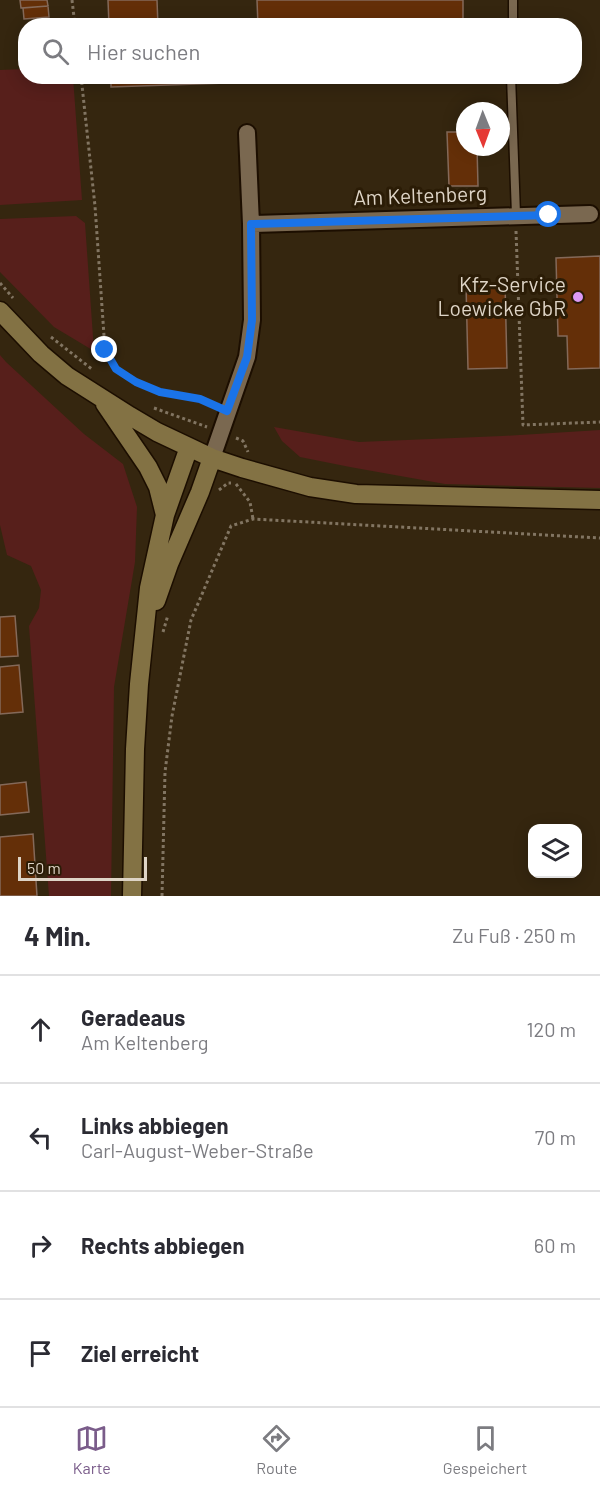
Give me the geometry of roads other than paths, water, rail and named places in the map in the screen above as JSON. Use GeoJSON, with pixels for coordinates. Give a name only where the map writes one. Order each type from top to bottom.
{"type":"FeatureCollection","features":[{"type":"Feature","properties":{"kind":"street"},"geometry":{"type":"LineString","coordinates":[[144,642],[165,575],[200,492],[247,357],[252,320],[247,133]]}},
{"type":"Feature","properties":{"kind":"street","name":"Am Keltenberg"},"geometry":{"type":"LineString","coordinates":[[251,224],[590,214]]}},
{"type":"Feature","properties":{"kind":"street"},"geometry":{"type":"LineString","coordinates":[[0,311],[41,354],[67,376],[157,432],[212,458],[239,476],[356,494],[600,500]]}},
{"type":"Feature","properties":{"kind":"street"},"geometry":{"type":"LineString","coordinates":[[98,396],[148,467],[158,487],[165,515]]}},
{"type":"Feature","properties":{"kind":"street"},"geometry":{"type":"LineString","coordinates":[[132,896],[135,749],[149,588],[165,515],[189,447]]}},
{"type":"Feature","properties":{"kind":"lane"},"geometry":{"type":"LineString","coordinates":[[513,0],[513,18]]}},
{"type":"Feature","properties":{"kind":"lane"},"geometry":{"type":"LineString","coordinates":[[511,84],[516,215]]}},
{"type":"Feature","properties":{"kind":"place","name":"Kfz-Service Loewicke GbR"},"geometry":{"type":"Point","coordinates":[578,297]}}]}
